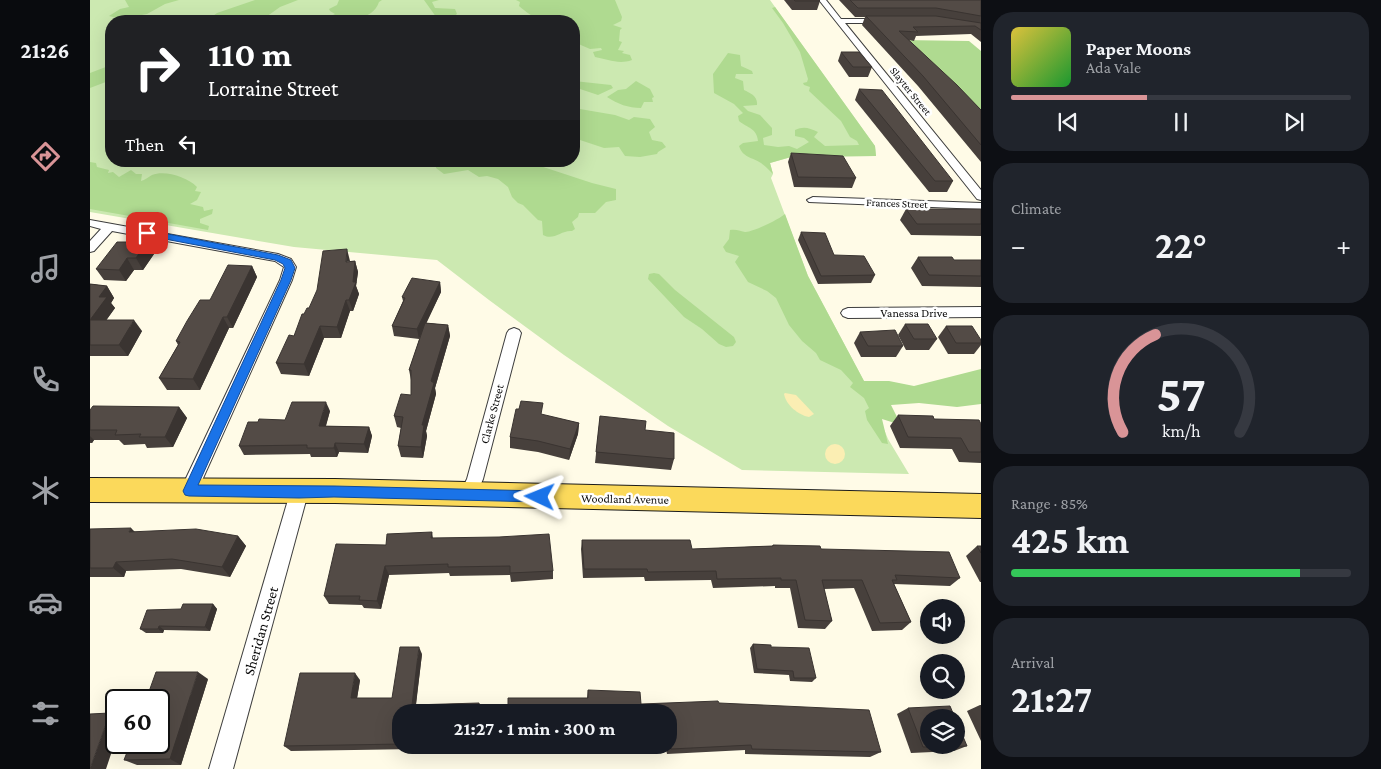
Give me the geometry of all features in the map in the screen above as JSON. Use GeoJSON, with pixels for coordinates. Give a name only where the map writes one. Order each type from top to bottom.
{"type":"FeatureCollection","features":[{"type":"Feature","properties":{"kind":"main road","name":"Woodland Avenue"},"geometry":{"type":"LineString","coordinates":[[90,490],[299,493],[334,491],[981,506]]}},
{"type":"Feature","properties":{"kind":"street","name":"Slayter Street"},"geometry":{"type":"LineString","coordinates":[[822,0],[981,197]]}},
{"type":"Feature","properties":{"kind":"street"},"geometry":{"type":"LineString","coordinates":[[839,21],[894,21]]}},
{"type":"Feature","properties":{"kind":"street","name":"Frances Street"},"geometry":{"type":"LineString","coordinates":[[813,200],[981,206]]}},
{"type":"Feature","properties":{"kind":"street"},"geometry":{"type":"LineString","coordinates":[[90,222],[278,258],[287,262],[290,268],[189,491]]}},
{"type":"Feature","properties":{"kind":"street"},"geometry":{"type":"LineString","coordinates":[[90,248],[110,226]]}},
{"type":"Feature","properties":{"kind":"street","name":"Vanessa Drive"},"geometry":{"type":"LineString","coordinates":[[848,313],[981,312]]}},
{"type":"Feature","properties":{"kind":"street","name":"Clarke Street"},"geometry":{"type":"LineString","coordinates":[[468,494],[475,479],[514,333]]}},
{"type":"Feature","properties":{"kind":"street","name":"Sheridan Street"},"geometry":{"type":"LineString","coordinates":[[221,769],[299,493]]}},
{"type":"Feature","properties":{"kind":"green space"},"geometry":{"type":"Polygon","coordinates":[[[90,0],[770,0],[875,146],[876,156],[791,157],[770,163],[773,174],[771,178],[808,276],[864,381],[888,439],[909,474],[742,470],[668,426],[564,355],[437,260],[294,247],[90,212],[90,0]]]}},
{"type":"Feature","properties":{"kind":"green space"},"geometry":{"type":"Polygon","coordinates":[[[125,0],[179,0],[165,4],[147,14],[111,15],[120,9],[129,7],[125,0]]]}},
{"type":"Feature","properties":{"kind":"green space"},"geometry":{"type":"Polygon","coordinates":[[[255,0],[298,0],[280,7],[269,15],[214,15],[255,0]]]}},
{"type":"Feature","properties":{"kind":"green space"},"geometry":{"type":"Polygon","coordinates":[[[339,0],[382,0],[367,15],[333,15],[335,14],[329,9],[337,5],[339,0]]]}},
{"type":"Feature","properties":{"kind":"green space"},"geometry":{"type":"Polygon","coordinates":[[[424,0],[439,0],[432,2],[435,8],[455,9],[457,14],[456,15],[435,15],[424,0]]]}},
{"type":"Feature","properties":{"kind":"green space"},"geometry":{"type":"Polygon","coordinates":[[[516,0],[615,0],[622,17],[621,21],[613,25],[622,28],[619,41],[622,42],[618,50],[630,55],[632,60],[618,62],[595,57],[593,52],[602,50],[601,48],[590,49],[580,45],[580,15],[532,15],[519,6],[520,2],[516,0]]]}},
{"type":"Feature","properties":{"kind":"green space"},"geometry":{"type":"Polygon","coordinates":[[[775,7],[875,146],[876,156],[791,157],[770,163],[773,174],[761,163],[743,153],[739,146],[743,143],[758,141],[756,133],[739,121],[738,116],[743,113],[734,104],[714,93],[713,74],[728,53],[740,55],[741,66],[752,71],[753,74],[736,74],[735,78],[743,81],[744,90],[753,95],[757,102],[757,105],[743,106],[748,111],[760,115],[772,128],[772,135],[763,138],[764,145],[789,146],[797,149],[809,142],[804,138],[795,136],[795,130],[804,128],[818,132],[814,137],[825,146],[859,145],[857,141],[850,137],[841,121],[809,91],[810,87],[804,85],[803,83],[807,82],[808,79],[800,52],[772,8],[775,7]]]}},
{"type":"Feature","properties":{"kind":"green space"},"geometry":{"type":"Polygon","coordinates":[[[902,40],[969,41],[981,51],[981,116],[902,40]]]}},
{"type":"Feature","properties":{"kind":"green space"},"geometry":{"type":"Polygon","coordinates":[[[105,67],[105,82],[90,88],[90,73],[105,67]]]}},
{"type":"Feature","properties":{"kind":"green space"},"geometry":{"type":"Polygon","coordinates":[[[636,81],[650,89],[654,97],[652,98],[653,102],[644,102],[641,108],[636,108],[615,102],[607,97],[618,90],[626,89],[636,81]]]}},
{"type":"Feature","properties":{"kind":"green space"},"geometry":{"type":"Polygon","coordinates":[[[580,82],[611,85],[613,88],[598,95],[580,89],[580,82]]]}},
{"type":"Feature","properties":{"kind":"green space"},"geometry":{"type":"Polygon","coordinates":[[[580,109],[615,115],[629,120],[634,117],[650,119],[655,127],[649,132],[652,140],[662,142],[666,147],[657,154],[640,157],[625,156],[619,147],[604,148],[580,140],[580,109]]]}},
{"type":"Feature","properties":{"kind":"green space"},"geometry":{"type":"Polygon","coordinates":[[[90,162],[96,163],[97,167],[109,170],[108,173],[113,172],[119,177],[131,170],[136,174],[142,174],[141,181],[152,175],[163,173],[176,175],[188,180],[197,187],[195,191],[201,192],[197,200],[190,204],[203,207],[204,211],[213,209],[212,214],[200,219],[200,223],[209,226],[208,230],[90,209],[90,162]]]}},
{"type":"Feature","properties":{"kind":"green space"},"geometry":{"type":"Polygon","coordinates":[[[543,167],[616,189],[616,200],[606,202],[595,213],[579,213],[578,217],[572,222],[575,229],[572,231],[547,237],[543,235],[542,221],[538,220],[523,205],[518,203],[512,197],[508,187],[498,179],[487,176],[479,177],[468,170],[444,174],[436,168],[543,167]]]}},
{"type":"Feature","properties":{"kind":"green space"},"geometry":{"type":"Polygon","coordinates":[[[785,214],[808,276],[864,381],[889,381],[914,386],[981,369],[981,404],[957,407],[919,403],[891,405],[901,425],[882,419],[888,444],[882,443],[867,420],[865,411],[869,408],[864,398],[850,387],[853,383],[841,370],[820,360],[816,353],[802,341],[789,325],[776,298],[767,291],[748,282],[735,262],[739,256],[726,252],[723,247],[729,239],[730,230],[749,232],[785,214]]]}},
{"type":"Feature","properties":{"kind":"green space"},"geometry":{"type":"Polygon","coordinates":[[[649,274],[659,274],[675,290],[734,337],[736,342],[733,346],[726,347],[719,344],[684,317],[648,279],[649,274]]]}},
{"type":"Feature","properties":{"kind":"sand"},"geometry":{"type":"Polygon","coordinates":[[[785,393],[796,395],[814,414],[809,417],[797,412],[787,402],[785,393]]]}},
{"type":"Feature","properties":{"kind":"sand"},"geometry":{"type":"Polygon","coordinates":[[[835,444],[842,447],[845,454],[842,461],[835,464],[828,461],[825,454],[828,447],[835,444]]]}},
{"type":"Feature","properties":{"kind":"building"},"geometry":{"type":"Polygon","coordinates":[[[819,0],[820,1],[795,1],[819,0]]]}},
{"type":"Feature","properties":{"kind":"building"},"geometry":{"type":"Polygon","coordinates":[[[850,0],[981,0],[981,16],[936,8],[858,8],[850,0]]]}},
{"type":"Feature","properties":{"kind":"building"},"geometry":{"type":"Polygon","coordinates":[[[866,16],[936,16],[981,23],[981,30],[975,26],[913,27],[918,32],[899,31],[981,110],[981,145],[923,76],[866,16]]]}},
{"type":"Feature","properties":{"kind":"building"},"geometry":{"type":"Polygon","coordinates":[[[841,52],[859,52],[872,67],[853,67],[841,52]]]}},
{"type":"Feature","properties":{"kind":"building"},"geometry":{"type":"Polygon","coordinates":[[[859,89],[882,90],[953,181],[935,181],[859,89]]]}},
{"type":"Feature","properties":{"kind":"building"},"geometry":{"type":"Polygon","coordinates":[[[791,153],[843,156],[856,178],[798,177],[791,153]]]}},
{"type":"Feature","properties":{"kind":"building"},"geometry":{"type":"Polygon","coordinates":[[[906,209],[981,209],[981,224],[917,224],[906,209]]]}},
{"type":"Feature","properties":{"kind":"building"},"geometry":{"type":"Polygon","coordinates":[[[801,232],[825,233],[834,255],[864,256],[875,275],[821,276],[801,232]]]}},
{"type":"Feature","properties":{"kind":"building"},"geometry":{"type":"Polygon","coordinates":[[[117,242],[147,242],[136,258],[127,258],[119,270],[96,269],[117,242]]]}},
{"type":"Feature","properties":{"kind":"building"},"geometry":{"type":"Polygon","coordinates":[[[347,249],[346,262],[355,261],[353,282],[356,282],[349,300],[346,300],[337,327],[320,326],[304,364],[276,363],[289,335],[294,336],[302,314],[309,308],[317,290],[323,251],[347,249]]]}},
{"type":"Feature","properties":{"kind":"building"},"geometry":{"type":"Polygon","coordinates":[[[918,257],[952,257],[954,260],[981,260],[981,276],[929,275],[918,257]]]}},
{"type":"Feature","properties":{"kind":"building"},"geometry":{"type":"Polygon","coordinates":[[[228,265],[252,266],[227,317],[223,317],[193,379],[159,378],[180,342],[176,341],[187,321],[200,300],[210,300],[228,265]]]}},
{"type":"Feature","properties":{"kind":"building"},"geometry":{"type":"Polygon","coordinates":[[[412,278],[440,282],[417,329],[392,326],[405,298],[402,297],[412,278]]]}},
{"type":"Feature","properties":{"kind":"building"},"geometry":{"type":"Polygon","coordinates":[[[90,284],[107,286],[99,297],[107,297],[90,320],[90,284]]]}},
{"type":"Feature","properties":{"kind":"building"},"geometry":{"type":"Polygon","coordinates":[[[90,320],[134,320],[119,345],[90,345],[90,320]]]}},
{"type":"Feature","properties":{"kind":"building"},"geometry":{"type":"Polygon","coordinates":[[[425,323],[448,325],[431,381],[434,383],[422,425],[424,425],[421,447],[398,446],[403,417],[394,416],[401,394],[411,395],[411,370],[409,370],[425,323]]]}},
{"type":"Feature","properties":{"kind":"building"},"geometry":{"type":"Polygon","coordinates":[[[905,324],[928,324],[937,339],[914,339],[905,324]]]}},
{"type":"Feature","properties":{"kind":"building"},"geometry":{"type":"Polygon","coordinates":[[[946,326],[972,326],[981,343],[956,343],[946,326]]]}},
{"type":"Feature","properties":{"kind":"building"},"geometry":{"type":"Polygon","coordinates":[[[895,330],[903,346],[868,346],[860,332],[895,330]]]}},
{"type":"Feature","properties":{"kind":"building"},"geometry":{"type":"Polygon","coordinates":[[[521,401],[543,403],[541,414],[579,423],[570,449],[538,441],[510,437],[516,409],[519,409],[521,401]]]}},
{"type":"Feature","properties":{"kind":"building"},"geometry":{"type":"Polygon","coordinates":[[[292,402],[326,402],[319,426],[369,427],[364,444],[335,443],[334,448],[307,448],[307,445],[239,446],[248,422],[258,422],[259,419],[285,420],[292,402]]]}},
{"type":"Feature","properties":{"kind":"building"},"geometry":{"type":"Polygon","coordinates":[[[93,406],[179,407],[165,437],[139,437],[141,434],[115,435],[117,430],[90,430],[90,410],[93,406]]]}},
{"type":"Feature","properties":{"kind":"building"},"geometry":{"type":"Polygon","coordinates":[[[898,415],[933,416],[934,419],[979,420],[981,424],[981,452],[969,452],[961,438],[908,437],[898,415]]]}},
{"type":"Feature","properties":{"kind":"building"},"geometry":{"type":"Polygon","coordinates":[[[600,416],[646,421],[645,430],[674,433],[674,459],[596,452],[600,416]]]}},
{"type":"Feature","properties":{"kind":"building"},"geometry":{"type":"Polygon","coordinates":[[[131,528],[129,532],[196,529],[238,536],[222,567],[172,559],[116,562],[113,568],[90,568],[90,529],[131,528]]]}},
{"type":"Feature","properties":{"kind":"building"},"geometry":{"type":"Polygon","coordinates":[[[432,532],[431,538],[549,534],[553,571],[510,573],[510,566],[448,567],[448,564],[385,566],[377,601],[359,600],[360,596],[324,596],[336,544],[386,545],[387,534],[432,532]]]}},
{"type":"Feature","properties":{"kind":"building"},"geometry":{"type":"Polygon","coordinates":[[[582,540],[690,540],[692,549],[773,545],[820,546],[821,549],[949,552],[960,578],[895,575],[897,580],[892,580],[911,622],[880,623],[862,580],[822,580],[832,621],[805,620],[796,580],[781,580],[781,578],[717,579],[716,571],[648,572],[647,569],[584,569],[582,540]]]}},
{"type":"Feature","properties":{"kind":"building"},"geometry":{"type":"Polygon","coordinates":[[[183,604],[213,604],[205,627],[159,626],[158,629],[140,629],[147,610],[181,609],[183,604]]]}},
{"type":"Feature","properties":{"kind":"building"},"geometry":{"type":"Polygon","coordinates":[[[753,644],[771,645],[771,647],[809,648],[816,678],[794,678],[793,671],[757,669],[753,644]]]}},
{"type":"Feature","properties":{"kind":"building"},"geometry":{"type":"Polygon","coordinates":[[[400,647],[419,647],[412,704],[392,704],[392,744],[284,746],[300,673],[355,673],[351,698],[392,698],[400,647]]]}},
{"type":"Feature","properties":{"kind":"building"},"geometry":{"type":"Polygon","coordinates":[[[156,672],[198,672],[170,759],[124,760],[126,754],[170,754],[170,689],[150,689],[156,672]]]}},
{"type":"Feature","properties":{"kind":"building"},"geometry":{"type":"Polygon","coordinates":[[[588,690],[640,692],[641,704],[508,704],[508,698],[588,698],[588,690]]]}},
{"type":"Feature","properties":{"kind":"building"},"geometry":{"type":"Polygon","coordinates":[[[718,701],[719,703],[869,710],[881,752],[752,749],[751,745],[677,749],[677,704],[641,704],[718,701]]]}},
{"type":"Feature","properties":{"kind":"building"},"geometry":{"type":"Polygon","coordinates":[[[479,703],[479,704],[446,704],[479,703]]]}},
{"type":"Feature","properties":{"kind":"building"},"geometry":{"type":"Polygon","coordinates":[[[950,706],[951,709],[920,709],[920,739],[908,708],[950,706]]]}},
{"type":"Feature","properties":{"kind":"building"},"geometry":{"type":"Polygon","coordinates":[[[105,713],[105,727],[90,769],[90,714],[105,713]]]}},
{"type":"Feature","properties":{"kind":"route"},"geometry":{"type":"LineString","coordinates":[[147,233],[278,258],[287,262],[290,268],[189,491],[299,493],[334,491],[540,497]]}}]}
